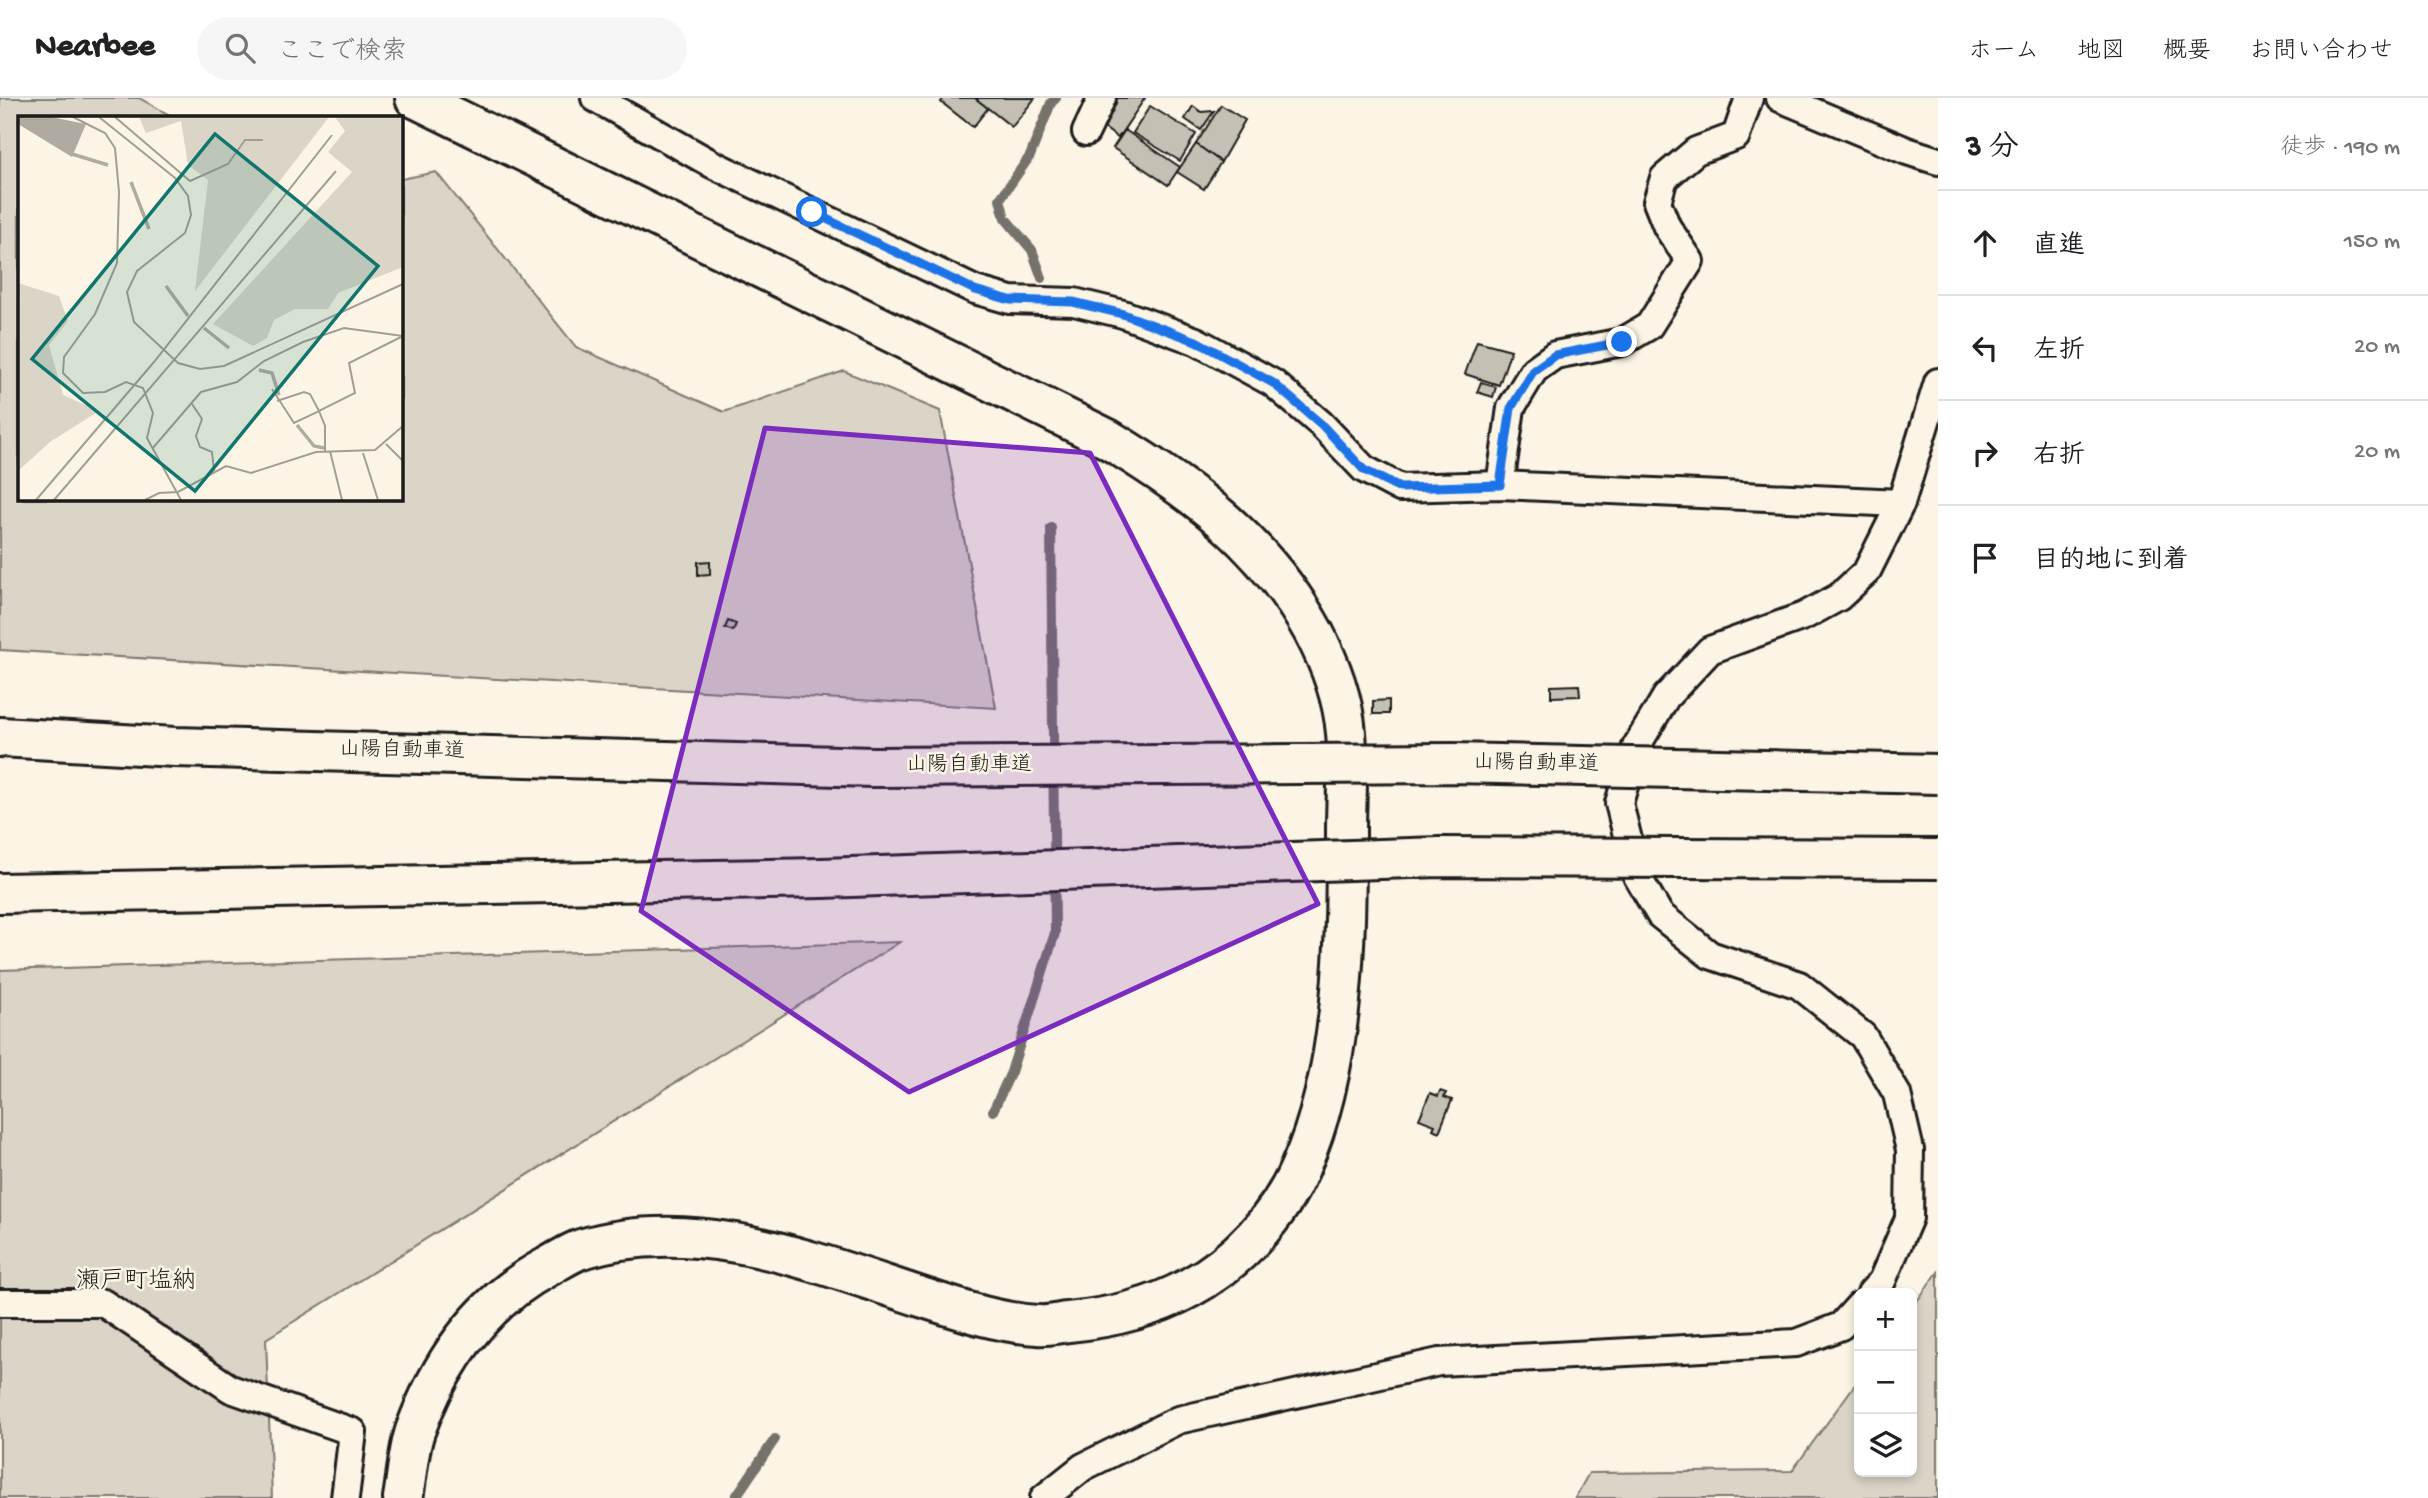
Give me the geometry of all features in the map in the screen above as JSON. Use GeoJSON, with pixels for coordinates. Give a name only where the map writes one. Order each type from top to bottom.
{"type":"FeatureCollection","features":[{"type":"Feature","properties":{"kind":"highway"},"geometry":{"type":"LineString","coordinates":[[403,1498],[413,1436],[438,1375],[479,1318],[524,1280],[579,1250],[642,1237],[706,1238],[769,1248],[979,1316],[1041,1325],[1096,1319],[1148,1307],[1192,1287],[1236,1256],[1270,1218],[1298,1174],[1317,1125],[1330,1070],[1346,934],[1346,731],[1335,683],[1314,633],[1285,587],[1251,546],[1209,505],[1166,474],[1108,439],[415,98]]}},
{"type":"Feature","properties":{"kind":"highway","name":"山陽自動車道"},"geometry":{"type":"LineString","coordinates":[[0,737],[176,747],[873,767],[1452,763],[1938,774]]}},
{"type":"Feature","properties":{"kind":"highway"},"geometry":{"type":"LineString","coordinates":[[0,893],[822,878],[1440,857],[1938,859]]}},
{"type":"Feature","properties":{"kind":"street"},"geometry":{"type":"LineString","coordinates":[[595,98],[712,164],[975,290],[1010,300],[1073,302],[1123,314],[1196,341],[1273,383],[1321,424],[1364,470],[1400,488],[1500,485],[1901,503]]}},
{"type":"Feature","properties":{"kind":"street"},"geometry":{"type":"LineString","coordinates":[[1086,132],[1102,98]]}},
{"type":"Feature","properties":{"kind":"street"},"geometry":{"type":"LineString","coordinates":[[1500,485],[1511,408],[1534,370],[1555,355],[1622,342],[1649,326],[1690,261],[1667,227],[1657,202],[1664,178],[1696,151],[1736,136],[1749,98]]}},
{"type":"Feature","properties":{"kind":"street"},"geometry":{"type":"LineString","coordinates":[[1780,98],[1907,151],[1938,161]]}},
{"type":"Feature","properties":{"kind":"street"},"geometry":{"type":"LineString","coordinates":[[1876,1288],[1882,1281],[1909,1218],[1910,1150],[1897,1094],[1863,1036],[1799,985],[1710,955],[1660,915],[1637,876],[1619,803],[1636,747],[1665,696],[1710,650],[1804,616],[1839,597],[1867,571],[1901,503],[1938,382]]}},
{"type":"Feature","properties":{"kind":"street"},"geometry":{"type":"LineString","coordinates":[[0,1303],[103,1303],[231,1389],[353,1432],[345,1498]]}},
{"type":"Feature","properties":{"kind":"street"},"geometry":{"type":"LineString","coordinates":[[1044,1498],[1083,1466],[1178,1420],[1439,1362],[1796,1343],[1841,1325],[1854,1311]]}},
{"type":"Feature","properties":{"kind":"highlighted area"},"geometry":{"type":"Polygon","coordinates":[[[765,428],[1090,453],[1318,904],[909,1092],[641,911],[765,428]]]}},
{"type":"Feature","properties":{"kind":"shaded area"},"geometry":{"type":"Polygon","coordinates":[[[0,98],[139,98],[171,116],[18,116],[18,500],[402,500],[402,179],[436,172],[576,347],[724,412],[844,371],[940,411],[996,708],[0,650],[0,98]]]}},
{"type":"Feature","properties":{"kind":"shaded area"},"geometry":{"type":"Polygon","coordinates":[[[900,942],[266,1339],[272,1498],[0,1498],[0,970],[900,942]]]}},
{"type":"Feature","properties":{"kind":"shaded area"},"geometry":{"type":"Polygon","coordinates":[[[1938,1272],[1938,1498],[1575,1498],[1589,1473],[1792,1471],[1854,1386],[1854,1477],[1917,1477],[1917,1301],[1938,1272]]]}},
{"type":"Feature","properties":{"kind":"building"},"geometry":{"type":"Polygon","coordinates":[[[944,98],[975,98],[988,108],[973,127],[941,102],[944,98]]]}},
{"type":"Feature","properties":{"kind":"building"},"geometry":{"type":"Polygon","coordinates":[[[975,98],[1035,98],[1012,127],[975,98]]]}},
{"type":"Feature","properties":{"kind":"building"},"geometry":{"type":"Polygon","coordinates":[[[1117,98],[1145,98],[1118,138],[1099,124],[1117,98]]]}},
{"type":"Feature","properties":{"kind":"building"},"geometry":{"type":"Polygon","coordinates":[[[1221,105],[1245,120],[1221,162],[1196,144],[1221,105]]]}},
{"type":"Feature","properties":{"kind":"building"},"geometry":{"type":"Polygon","coordinates":[[[1150,106],[1196,134],[1180,161],[1133,133],[1150,106]]]}},
{"type":"Feature","properties":{"kind":"building"},"geometry":{"type":"Polygon","coordinates":[[[1193,106],[1201,112],[1214,111],[1201,130],[1185,119],[1193,106]]]}},
{"type":"Feature","properties":{"kind":"building"},"geometry":{"type":"Polygon","coordinates":[[[1125,130],[1180,167],[1168,185],[1113,148],[1125,130]]]}},
{"type":"Feature","properties":{"kind":"building"},"geometry":{"type":"Polygon","coordinates":[[[1196,144],[1221,162],[1204,189],[1177,172],[1196,144]]]}},
{"type":"Feature","properties":{"kind":"building"},"geometry":{"type":"Polygon","coordinates":[[[1477,341],[1511,350],[1499,385],[1465,374],[1477,341]]]}},
{"type":"Feature","properties":{"kind":"building"},"geometry":{"type":"Polygon","coordinates":[[[1481,382],[1496,387],[1493,397],[1477,392],[1481,382]]]}},
{"type":"Feature","properties":{"kind":"building"},"geometry":{"type":"Polygon","coordinates":[[[710,561],[710,574],[698,575],[698,562],[710,561]]]}},
{"type":"Feature","properties":{"kind":"building"},"geometry":{"type":"Polygon","coordinates":[[[728,621],[736,624],[733,631],[725,628],[728,621]]]}},
{"type":"Feature","properties":{"kind":"building"},"geometry":{"type":"Polygon","coordinates":[[[1579,685],[1580,696],[1551,697],[1551,686],[1579,685]]]}},
{"type":"Feature","properties":{"kind":"building"},"geometry":{"type":"Polygon","coordinates":[[[1389,700],[1389,714],[1373,714],[1373,701],[1389,700]]]}},
{"type":"Feature","properties":{"kind":"building"},"geometry":{"type":"Polygon","coordinates":[[[1440,1091],[1446,1093],[1444,1097],[1452,1100],[1439,1132],[1433,1129],[1435,1125],[1419,1119],[1430,1093],[1438,1096],[1440,1091]]]}},
{"type":"Feature","properties":{"kind":"waterway"},"geometry":{"type":"LineString","coordinates":[[1042,278],[1032,250],[1005,218],[1000,199],[1030,156],[1051,103],[1056,98]]}},
{"type":"Feature","properties":{"kind":"waterway"},"geometry":{"type":"LineString","coordinates":[[993,1111],[1011,1072],[1055,933],[1051,528]]}},
{"type":"Feature","properties":{"kind":"waterway"},"geometry":{"type":"LineString","coordinates":[[735,1498],[775,1439]]}},
{"type":"Feature","properties":{"kind":"district","name":"瀬戸町塩納"},"geometry":{"type":"Point","coordinates":[136,1282]}},
{"type":"Feature","properties":{"kind":"route"},"geometry":{"type":"LineString","coordinates":[[812,212],[975,290],[1010,300],[1073,302],[1123,314],[1196,341],[1273,383],[1321,424],[1364,470],[1400,488],[1500,485],[1511,408],[1534,370],[1555,355],[1622,342]]}}]}
